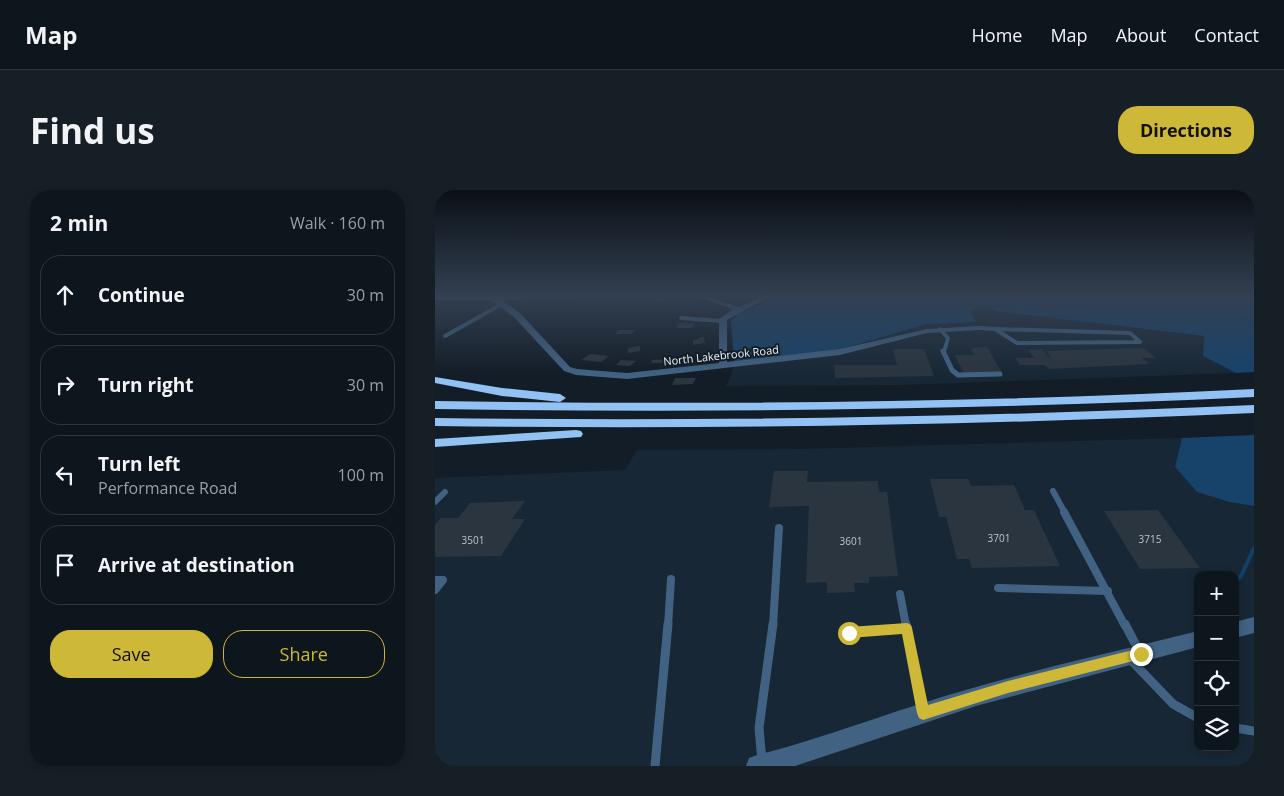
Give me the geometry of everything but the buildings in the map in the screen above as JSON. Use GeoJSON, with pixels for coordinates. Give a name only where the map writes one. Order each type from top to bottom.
{"type":"FeatureCollection","features":[{"type":"Feature","properties":{"kind":"highway"},"geometry":{"type":"LineString","coordinates":[[435,380],[526,395],[719,407]]}},
{"type":"Feature","properties":{"kind":"highway"},"geometry":{"type":"LineString","coordinates":[[435,405],[719,407],[1035,401],[1254,393]]}},
{"type":"Feature","properties":{"kind":"highway"},"geometry":{"type":"LineString","coordinates":[[435,422],[593,425],[887,422],[1254,409]]}},
{"type":"Feature","properties":{"kind":"highway"},"geometry":{"type":"LineString","coordinates":[[435,443],[563,434],[759,431],[887,422]]}},
{"type":"Feature","properties":{"kind":"street","name":"North Lakebrook Road"},"geometry":{"type":"LineString","coordinates":[[524,322],[567,369],[576,372],[627,376],[839,352],[907,334],[940,329],[979,328]]}},
{"type":"Feature","properties":{"kind":"street"},"geometry":{"type":"LineString","coordinates":[[722,322],[723,366]]}},
{"type":"Feature","properties":{"kind":"street"},"geometry":{"type":"LineString","coordinates":[[1239,629],[1254,625]]}},
{"type":"Feature","properties":{"kind":"street"},"geometry":{"type":"LineString","coordinates":[[760,765],[797,756],[923,713],[1008,687],[1194,640]]}},
{"type":"Feature","properties":{"kind":"lane"},"geometry":{"type":"LineString","coordinates":[[445,336],[467,322]]}},
{"type":"Feature","properties":{"kind":"lane"},"geometry":{"type":"LineString","coordinates":[[979,328],[994,328],[1130,333],[1140,342],[1017,343],[994,328]]}},
{"type":"Feature","properties":{"kind":"lane"},"geometry":{"type":"LineString","coordinates":[[940,329],[948,338],[943,351],[952,370],[958,375],[1000,374]]}},
{"type":"Feature","properties":{"kind":"lane"},"geometry":{"type":"LineString","coordinates":[[1053,491],[1108,591],[1135,655],[1173,704],[1194,716]]}},
{"type":"Feature","properties":{"kind":"lane"},"geometry":{"type":"LineString","coordinates":[[435,502],[445,492]]}},
{"type":"Feature","properties":{"kind":"lane"},"geometry":{"type":"LineString","coordinates":[[760,765],[758,721],[767,678],[779,528]]}},
{"type":"Feature","properties":{"kind":"lane"},"geometry":{"type":"LineString","coordinates":[[655,766],[665,672],[671,579]]}},
{"type":"Feature","properties":{"kind":"lane"},"geometry":{"type":"LineString","coordinates":[[435,580],[443,580],[435,590]]}},
{"type":"Feature","properties":{"kind":"lane"},"geometry":{"type":"LineString","coordinates":[[998,588],[1108,591]]}},
{"type":"Feature","properties":{"kind":"lane"},"geometry":{"type":"LineString","coordinates":[[900,594],[923,713]]}},
{"type":"Feature","properties":{"kind":"lane"},"geometry":{"type":"LineString","coordinates":[[849,633],[907,628]]}},
{"type":"Feature","properties":{"kind":"lane"},"geometry":{"type":"LineString","coordinates":[[1239,729],[1254,731]]}},
{"type":"Feature","properties":{"kind":"shaded area"},"geometry":{"type":"Polygon","coordinates":[[[731,322],[976,322],[927,324],[828,353],[736,363],[734,361],[731,322]]]}},
{"type":"Feature","properties":{"kind":"shaded area"},"geometry":{"type":"Polygon","coordinates":[[[1087,322],[1204,336],[1203,356],[1236,373],[901,385],[726,386],[736,363],[828,353],[927,324],[1087,322]]]}},
{"type":"Feature","properties":{"kind":"shaded area"},"geometry":{"type":"Polygon","coordinates":[[[1087,322],[1254,322],[1254,372],[1236,373],[1203,356],[1204,336],[1087,322]]]}},
{"type":"Feature","properties":{"kind":"shaded area"},"geometry":{"type":"Polygon","coordinates":[[[1254,435],[1254,506],[1229,502],[1197,492],[1175,467],[1182,438],[1254,435]]]}},
{"type":"Feature","properties":{"kind":"shaded area"},"geometry":{"type":"Polygon","coordinates":[[[1182,438],[1175,467],[1197,492],[1229,502],[1254,506],[1254,766],[435,766],[435,478],[625,470],[637,450],[800,449],[1182,438]]]}},
{"type":"Feature","properties":{"kind":"waterway"},"geometry":{"type":"LineString","coordinates":[[1246,322],[1254,327]]}},
{"type":"Feature","properties":{"kind":"waterway"},"geometry":{"type":"LineString","coordinates":[[1239,578],[1254,548]]}},
{"type":"Feature","properties":{"kind":"route"},"geometry":{"type":"LineString","coordinates":[[849,633],[907,628],[923,713],[1008,687],[1141,654]]}}]}
